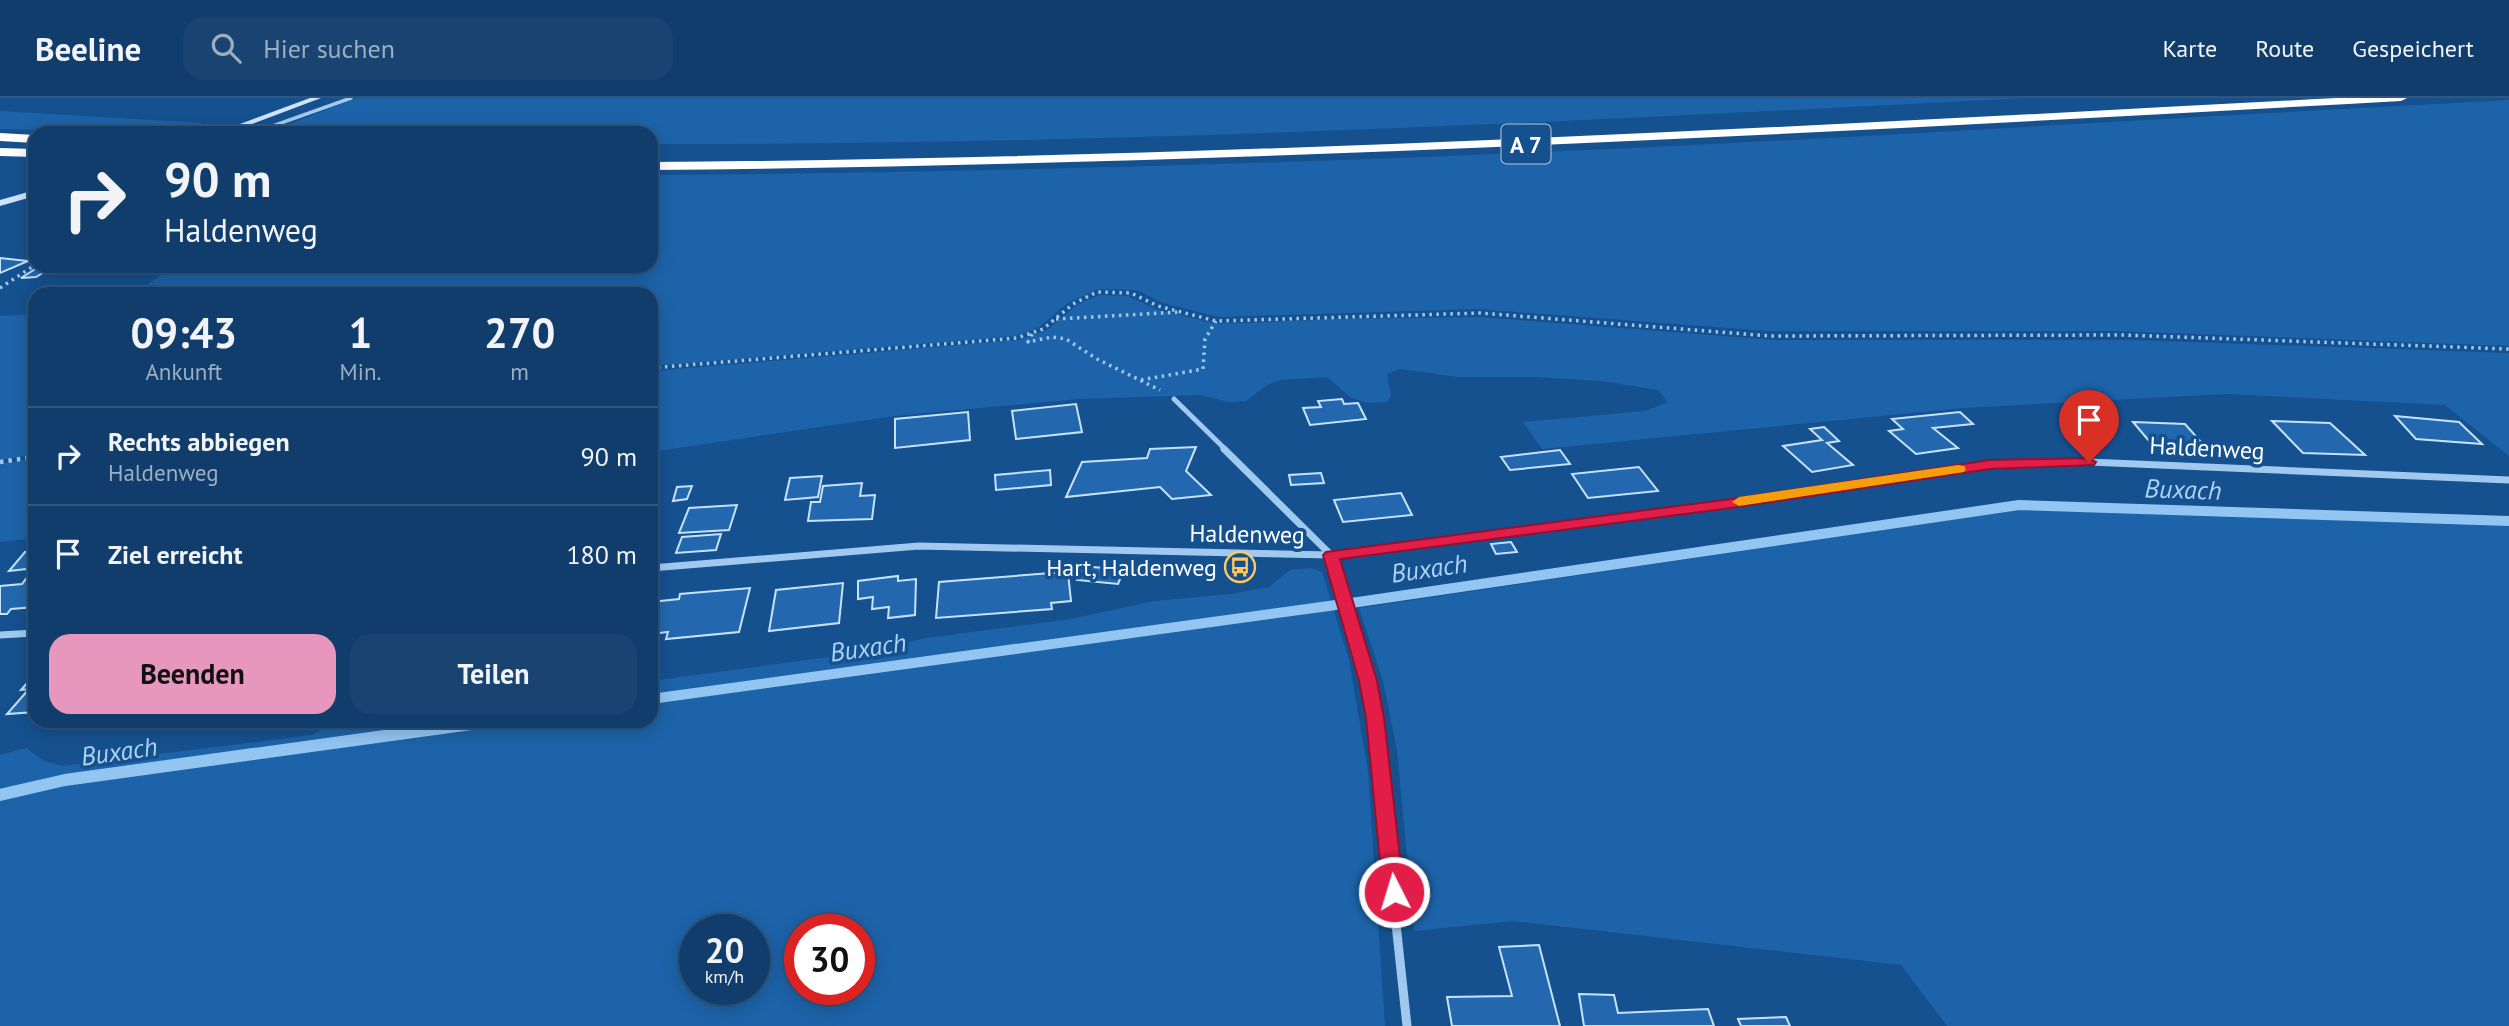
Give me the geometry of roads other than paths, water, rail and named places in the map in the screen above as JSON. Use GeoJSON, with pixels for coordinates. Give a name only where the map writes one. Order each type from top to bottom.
{"type":"FeatureCollection","features":[{"type":"Feature","properties":{"kind":"highway","name":"A 7"},"geometry":{"type":"LineString","coordinates":[[658,153],[882,151],[1278,141],[1585,129],[2168,98]]}},
{"type":"Feature","properties":{"kind":"highway","name":"A 7"},"geometry":{"type":"LineString","coordinates":[[658,166],[902,164],[1348,152],[2401,98]]}},
{"type":"Feature","properties":{"kind":"highway"},"geometry":{"type":"LineString","coordinates":[[0,137],[28,139]]}},
{"type":"Feature","properties":{"kind":"highway"},"geometry":{"type":"LineString","coordinates":[[0,152],[28,153]]}},
{"type":"Feature","properties":{"kind":"main road"},"geometry":{"type":"LineString","coordinates":[[239,126],[317,98]]}},
{"type":"Feature","properties":{"kind":"main road"},"geometry":{"type":"LineString","coordinates":[[0,204],[28,195]]}},
{"type":"Feature","properties":{"kind":"street"},"geometry":{"type":"LineString","coordinates":[[1174,398],[1331,555],[1368,681],[1380,752],[1407,1026]]}},
{"type":"Feature","properties":{"kind":"street","name":"Haldenweg"},"geometry":{"type":"LineString","coordinates":[[658,567],[919,546],[1331,555],[1731,503],[1990,465],[2089,462],[2509,480]]}},
{"type":"Feature","properties":{"kind":"street"},"geometry":{"type":"LineString","coordinates":[[0,635],[28,633]]}},
{"type":"Feature","properties":{"kind":"lane"},"geometry":{"type":"LineString","coordinates":[[273,126],[351,98]]}},
{"type":"Feature","properties":{"kind":"waterway","name":"Buxach"},"geometry":{"type":"LineString","coordinates":[[658,698],[1358,602],[2019,505],[2509,521]]}},
{"type":"Feature","properties":{"kind":"waterway","name":"Buxach"},"geometry":{"type":"LineString","coordinates":[[0,795],[65,780],[442,728]]}},
{"type":"Feature","properties":{"kind":"place","name":"Hart, Haldenweg"},"geometry":{"type":"Point","coordinates":[1240,567]}}]}
